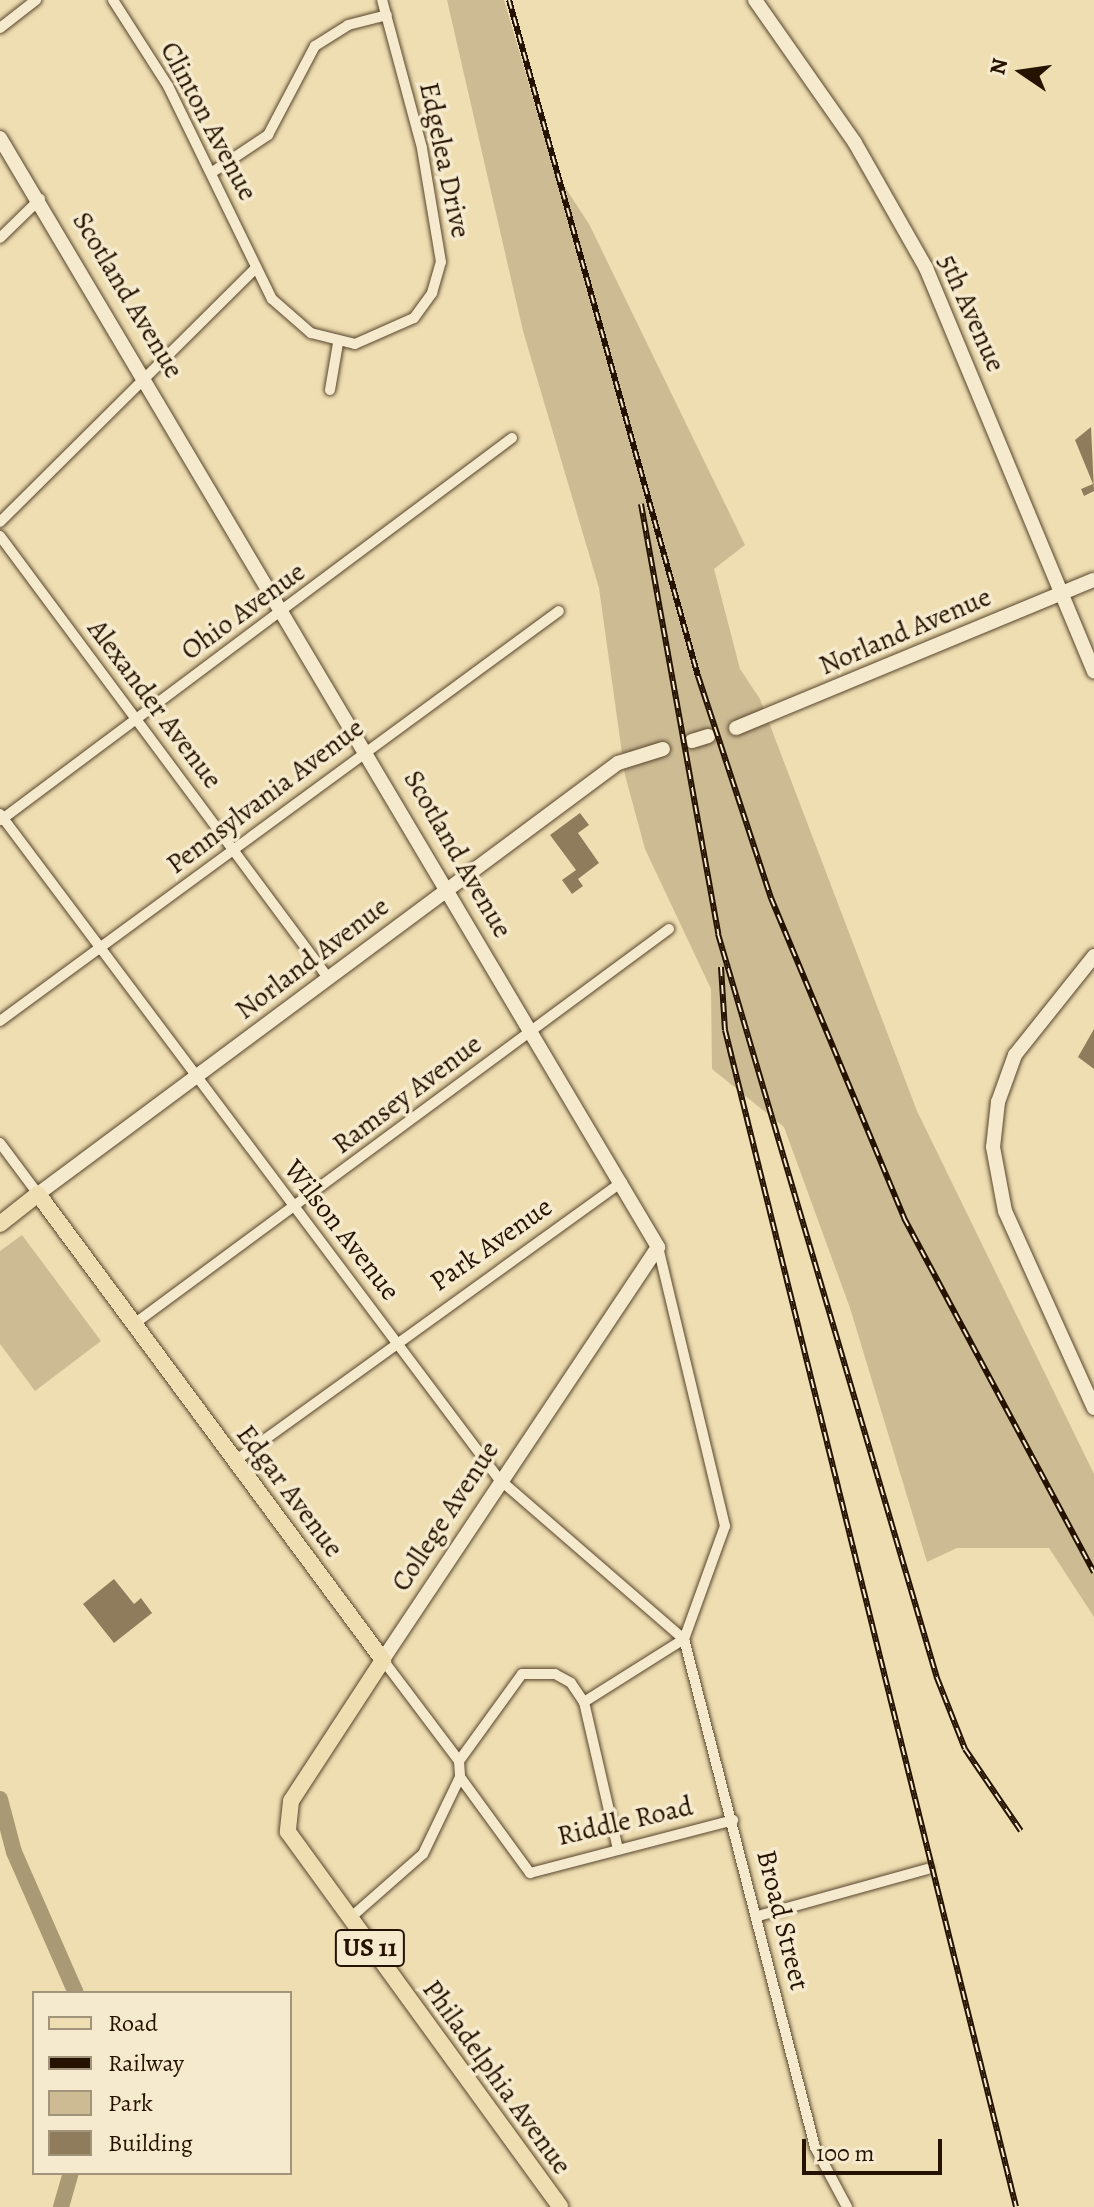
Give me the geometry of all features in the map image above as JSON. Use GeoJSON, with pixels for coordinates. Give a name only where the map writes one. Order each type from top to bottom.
{"type":"FeatureCollection","features":[{"type":"Feature","properties":{"kind":"main road","name":"Norland Avenue"},"geometry":{"type":"LineString","coordinates":[[0,1224],[38,1194]]}},
{"type":"Feature","properties":{"kind":"main road","name":"Edgar Avenue"},"geometry":{"type":"LineString","coordinates":[[38,1194],[383,1660]]}},
{"type":"Feature","properties":{"kind":"main road","name":"College Avenue"},"geometry":{"type":"LineString","coordinates":[[286,1819],[294,1796],[383,1660]]}},
{"type":"Feature","properties":{"kind":"main road","name":"Philadelphia Avenue"},"geometry":{"type":"LineString","coordinates":[[286,1819],[294,1845],[560,2207]]}},
{"type":"Feature","properties":{"kind":"street"},"geometry":{"type":"LineString","coordinates":[[0,28],[36,0]]}},
{"type":"Feature","properties":{"kind":"street","name":"Clinton Avenue"},"geometry":{"type":"LineString","coordinates":[[114,0],[211,173],[256,268]]}},
{"type":"Feature","properties":{"kind":"street","name":"Edgelea Drive"},"geometry":{"type":"LineString","coordinates":[[338,343],[368,342],[407,324],[432,293],[441,262],[422,148],[382,0]]}},
{"type":"Feature","properties":{"kind":"street","name":"5th Avenue"},"geometry":{"type":"LineString","coordinates":[[755,0],[855,143],[926,268],[1094,671]]}},
{"type":"Feature","properties":{"kind":"street"},"geometry":{"type":"LineString","coordinates":[[211,173],[268,135],[315,46],[348,25],[387,15]]}},
{"type":"Feature","properties":{"kind":"street","name":"Scotland Avenue"},"geometry":{"type":"LineString","coordinates":[[0,138],[146,375],[658,1247],[725,1526],[684,1639]]}},
{"type":"Feature","properties":{"kind":"street"},"geometry":{"type":"LineString","coordinates":[[0,238],[40,199]]}},
{"type":"Feature","properties":{"kind":"street"},"geometry":{"type":"LineString","coordinates":[[0,522],[256,268],[285,314],[338,343],[330,390]]}},
{"type":"Feature","properties":{"kind":"street","name":"Ohio Avenue"},"geometry":{"type":"LineString","coordinates":[[1,817],[285,611],[512,438]]}},
{"type":"Feature","properties":{"kind":"street","name":"Alexander Avenue"},"geometry":{"type":"LineString","coordinates":[[0,536],[329,979]]}},
{"type":"Feature","properties":{"kind":"street","name":"Norland Avenue"},"geometry":{"type":"LineString","coordinates":[[736,728],[1094,580]]}},
{"type":"Feature","properties":{"kind":"street","name":"Pennsylvania Avenue"},"geometry":{"type":"LineString","coordinates":[[0,1021],[559,611]]}},
{"type":"Feature","properties":{"kind":"street"},"geometry":{"type":"LineString","coordinates":[[692,741],[708,736]]}},
{"type":"Feature","properties":{"kind":"street","name":"Norland Avenue"},"geometry":{"type":"LineString","coordinates":[[38,1194],[618,763],[663,749]]}},
{"type":"Feature","properties":{"kind":"street","name":"Wilson Avenue"},"geometry":{"type":"LineString","coordinates":[[1,817],[102,945],[295,1210],[499,1479],[684,1639]]}},
{"type":"Feature","properties":{"kind":"street","name":"Ramsey Avenue"},"geometry":{"type":"LineString","coordinates":[[134,1324],[295,1210],[669,929]]}},
{"type":"Feature","properties":{"kind":"street"},"geometry":{"type":"LineString","coordinates":[[1094,956],[1015,1055],[998,1102],[993,1147],[1005,1211],[1094,1408]]}},
{"type":"Feature","properties":{"kind":"street","name":"Edgar Avenue"},"geometry":{"type":"LineString","coordinates":[[0,1143],[38,1194]]}},
{"type":"Feature","properties":{"kind":"street","name":"Park Avenue"},"geometry":{"type":"LineString","coordinates":[[235,1461],[397,1341],[622,1182]]}},
{"type":"Feature","properties":{"kind":"street","name":"College Avenue"},"geometry":{"type":"LineString","coordinates":[[383,1660],[499,1479],[658,1247]]}},
{"type":"Feature","properties":{"kind":"street"},"geometry":{"type":"LineString","coordinates":[[584,1702],[684,1639]]}},
{"type":"Feature","properties":{"kind":"street","name":"Broad Street"},"geometry":{"type":"LineString","coordinates":[[684,1639],[758,1916],[815,2147],[847,2207]]}},
{"type":"Feature","properties":{"kind":"street","name":"Edgar Avenue"},"geometry":{"type":"LineString","coordinates":[[383,1660],[459,1761]]}},
{"type":"Feature","properties":{"kind":"street"},"geometry":{"type":"LineString","coordinates":[[349,1919],[423,1854],[460,1777],[459,1761],[522,1674],[555,1674],[584,1702],[618,1849]]}},
{"type":"Feature","properties":{"kind":"street","name":"Riddle Road"},"geometry":{"type":"LineString","coordinates":[[460,1777],[530,1873],[733,1820]]}},
{"type":"Feature","properties":{"kind":"street"},"geometry":{"type":"LineString","coordinates":[[758,1916],[928,1869]]}},
{"type":"Feature","properties":{"kind":"green space"},"geometry":{"type":"Polygon","coordinates":[[[447,0],[504,0],[555,172],[589,224],[745,545],[714,569],[740,669],[760,699],[917,1111],[1094,1474],[1094,1617],[1049,1548],[957,1548],[927,1562],[850,1308],[784,1127],[712,1069],[711,989],[645,849],[625,775],[599,588],[523,331],[447,0]]]}},
{"type":"Feature","properties":{"kind":"green space"},"geometry":{"type":"Polygon","coordinates":[[[22,1235],[101,1341],[35,1391],[0,1344],[0,1251],[22,1235]]]}},
{"type":"Feature","properties":{"kind":"building"},"geometry":{"type":"Polygon","coordinates":[[[1091,427],[1094,491],[1084,496],[1081,489],[1093,484],[1075,440],[1091,427]]]}},
{"type":"Feature","properties":{"kind":"building"},"geometry":{"type":"Polygon","coordinates":[[[580,813],[589,825],[578,833],[599,863],[578,879],[583,886],[572,894],[562,880],[576,870],[550,835],[580,813]]]}},
{"type":"Feature","properties":{"kind":"building"},"geometry":{"type":"Polygon","coordinates":[[[1094,1029],[1094,1069],[1078,1057],[1094,1029]]]}},
{"type":"Feature","properties":{"kind":"building"},"geometry":{"type":"Polygon","coordinates":[[[114,1579],[134,1604],[141,1598],[152,1613],[114,1643],[83,1604],[114,1579]]]}},
{"type":"Feature","properties":{"kind":"waterway"},"geometry":{"type":"LineString","coordinates":[[0,1799],[14,1852],[75,1991]]}},
{"type":"Feature","properties":{"kind":"waterway"},"geometry":{"type":"LineString","coordinates":[[61,2207],[70,2175]]}},
{"type":"Feature","properties":{"kind":"tunnel"},"geometry":{"type":"LineString","coordinates":[[708,736],[736,728]]}},
{"type":"Feature","properties":{"kind":"tunnel"},"geometry":{"type":"LineString","coordinates":[[663,749],[692,741]]}},
{"type":"Feature","properties":{"kind":"railway"},"geometry":{"type":"LineString","coordinates":[[509,0],[698,676],[771,898],[904,1218],[1094,1572]]}},
{"type":"Feature","properties":{"kind":"railway"},"geometry":{"type":"LineString","coordinates":[[641,504],[718,934],[937,1678],[965,1749],[1021,1831]]}},
{"type":"Feature","properties":{"kind":"railway"},"geometry":{"type":"LineString","coordinates":[[721,967],[725,1030],[1016,2207]]}}]}
